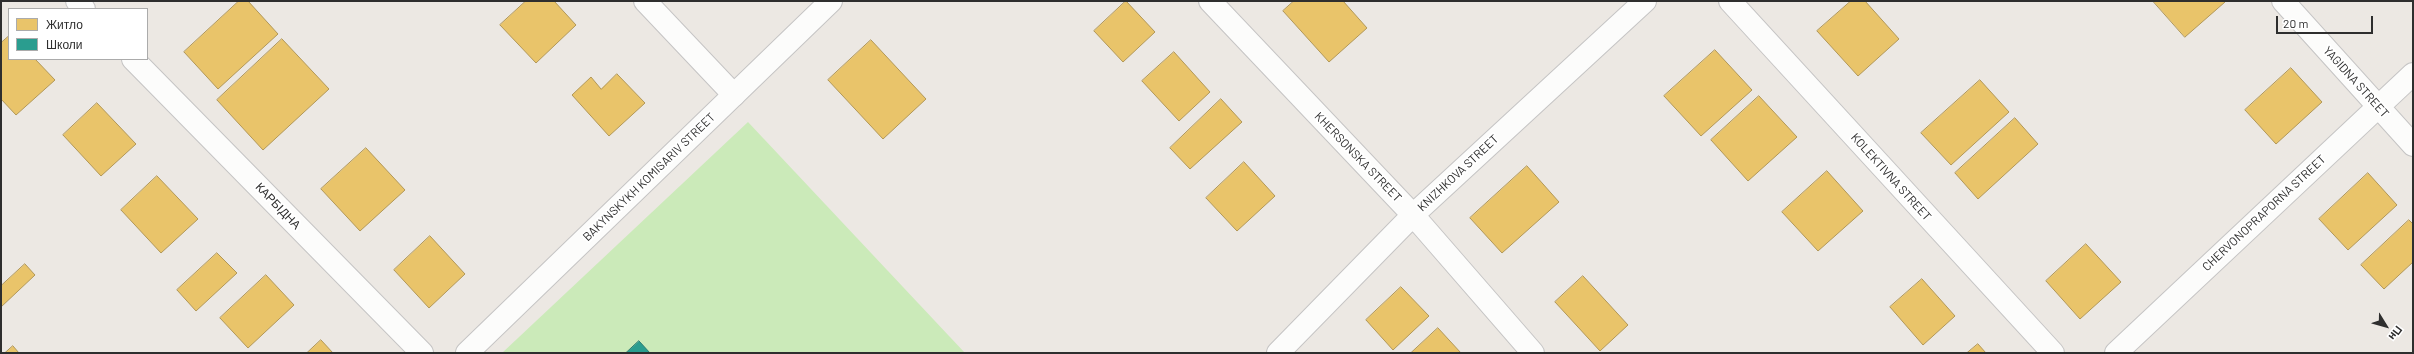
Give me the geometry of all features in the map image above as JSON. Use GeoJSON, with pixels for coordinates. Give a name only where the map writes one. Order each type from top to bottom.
{"type":"FeatureCollection","features":[{"type":"Feature","properties":{"kind":"street"},"geometry":{"type":"LineString","coordinates":[[645,1],[734,95]]}},
{"type":"Feature","properties":{"kind":"street","name":"BAKYNSKYKH KOMISARIV STREET"},"geometry":{"type":"LineString","coordinates":[[467,353],[832,1]]}},
{"type":"Feature","properties":{"kind":"street","name":"KHERSONSKA STREET"},"geometry":{"type":"LineString","coordinates":[[1210,1],[1413,215],[1533,353]]}},
{"type":"Feature","properties":{"kind":"street","name":"KNIZHKOVA STREET"},"geometry":{"type":"LineString","coordinates":[[1278,353],[1413,215],[1645,1]]}},
{"type":"Feature","properties":{"kind":"street","name":"KOLEKTIVNA STREET"},"geometry":{"type":"LineString","coordinates":[[1730,1],[2053,353]]}},
{"type":"Feature","properties":{"kind":"street","name":"YAGIDNA STREET"},"geometry":{"type":"LineString","coordinates":[[2283,1],[2413,145]]}},
{"type":"Feature","properties":{"kind":"street","name":"КАРБІДНА"},"geometry":{"type":"LineString","coordinates":[[135,60],[422,353]]}},
{"type":"Feature","properties":{"kind":"street","name":"CHERVONOPRAPORNA STREET"},"geometry":{"type":"LineString","coordinates":[[2116,353],[2413,74]]}},
{"type":"Feature","properties":{"kind":"green space"},"geometry":{"type":"Polygon","coordinates":[[[748,122],[965,353],[502,353],[748,122]]]}},
{"type":"Feature","properties":{"kind":"building: Житло"},"geometry":{"type":"Polygon","coordinates":[[[239,1],[248,1],[278,34],[218,89],[184,52],[239,1]]]}},
{"type":"Feature","properties":{"kind":"building: Житло"},"geometry":{"type":"Polygon","coordinates":[[[526,1],[554,1],[576,25],[536,63],[500,25],[526,1]]]}},
{"type":"Feature","properties":{"kind":"building: Житло"},"geometry":{"type":"Polygon","coordinates":[[[1126,1],[1155,32],[1123,62],[1094,31],[1126,1]]]}},
{"type":"Feature","properties":{"kind":"building: Житло"},"geometry":{"type":"Polygon","coordinates":[[[1294,1],[1343,1],[1367,28],[1329,62],[1283,11],[1294,1]]]}},
{"type":"Feature","properties":{"kind":"building: Житло"},"geometry":{"type":"Polygon","coordinates":[[[1851,1],[1865,1],[1899,39],[1858,76],[1817,31],[1851,1]]]}},
{"type":"Feature","properties":{"kind":"building: Житло"},"geometry":{"type":"Polygon","coordinates":[[[2153,1],[2224,1],[2225,2],[2185,37],[2153,1]]]}},
{"type":"Feature","properties":{"kind":"building: Житло"},"geometry":{"type":"Polygon","coordinates":[[[8,37],[8,60],[36,60],[55,80],[16,115],[1,99],[1,43],[8,37]]]}},
{"type":"Feature","properties":{"kind":"building: Житло"},"geometry":{"type":"Polygon","coordinates":[[[282,39],[329,89],[263,150],[217,100],[282,39]]]}},
{"type":"Feature","properties":{"kind":"building: Житло"},"geometry":{"type":"Polygon","coordinates":[[[871,40],[926,99],[883,139],[828,80],[871,40]]]}},
{"type":"Feature","properties":{"kind":"building: Житло"},"geometry":{"type":"Polygon","coordinates":[[[1715,50],[1752,90],[1701,136],[1664,96],[1715,50]]]}},
{"type":"Feature","properties":{"kind":"building: Житло"},"geometry":{"type":"Polygon","coordinates":[[[1174,52],[1210,92],[1179,121],[1142,81],[1174,52]]]}},
{"type":"Feature","properties":{"kind":"building: Житло"},"geometry":{"type":"Polygon","coordinates":[[[2291,68],[2322,102],[2276,144],[2245,110],[2291,68]]]}},
{"type":"Feature","properties":{"kind":"building: Житло"},"geometry":{"type":"Polygon","coordinates":[[[617,74],[645,103],[609,136],[572,95],[591,77],[601,89],[617,74]]]}},
{"type":"Feature","properties":{"kind":"building: Житло"},"geometry":{"type":"Polygon","coordinates":[[[1980,80],[2009,112],[1951,165],[1921,133],[1980,80]]]}},
{"type":"Feature","properties":{"kind":"building: Житло"},"geometry":{"type":"Polygon","coordinates":[[[1759,96],[1797,137],[1748,181],[1711,140],[1759,96]]]}},
{"type":"Feature","properties":{"kind":"building: Житло"},"geometry":{"type":"Polygon","coordinates":[[[1221,99],[1242,122],[1190,169],[1170,148],[1221,99]]]}},
{"type":"Feature","properties":{"kind":"building: Житло"},"geometry":{"type":"Polygon","coordinates":[[[97,103],[136,144],[101,176],[63,135],[97,103]]]}},
{"type":"Feature","properties":{"kind":"building: Житло"},"geometry":{"type":"Polygon","coordinates":[[[2015,118],[2038,144],[1978,199],[1955,173],[2015,118]]]}},
{"type":"Feature","properties":{"kind":"building: Житло"},"geometry":{"type":"Polygon","coordinates":[[[366,148],[405,190],[360,231],[321,189],[366,148]]]}},
{"type":"Feature","properties":{"kind":"building: Житло"},"geometry":{"type":"Polygon","coordinates":[[[1244,162],[1275,196],[1237,231],[1206,198],[1244,162]]]}},
{"type":"Feature","properties":{"kind":"building: Житло"},"geometry":{"type":"Polygon","coordinates":[[[1527,166],[1559,202],[1502,253],[1470,218],[1527,166]]]}},
{"type":"Feature","properties":{"kind":"building: Житло"},"geometry":{"type":"Polygon","coordinates":[[[1827,171],[1863,211],[1818,251],[1782,212],[1827,171]]]}},
{"type":"Feature","properties":{"kind":"building: Житло"},"geometry":{"type":"Polygon","coordinates":[[[2368,173],[2397,205],[2348,250],[2319,219],[2368,173]]]}},
{"type":"Feature","properties":{"kind":"building: Житло"},"geometry":{"type":"Polygon","coordinates":[[[157,176],[198,219],[161,253],[121,210],[157,176]]]}},
{"type":"Feature","properties":{"kind":"building: Житло"},"geometry":{"type":"Polygon","coordinates":[[[2409,220],[2413,224],[2413,262],[2384,289],[2361,265],[2409,220]]]}},
{"type":"Feature","properties":{"kind":"building: Житло"},"geometry":{"type":"Polygon","coordinates":[[[430,236],[465,274],[429,308],[394,270],[430,236]]]}},
{"type":"Feature","properties":{"kind":"building: Житло"},"geometry":{"type":"Polygon","coordinates":[[[2086,244],[2121,282],[2080,319],[2046,281],[2086,244]]]}},
{"type":"Feature","properties":{"kind":"building: Житло"},"geometry":{"type":"Polygon","coordinates":[[[217,253],[237,273],[196,311],[177,290],[217,253]]]}},
{"type":"Feature","properties":{"kind":"building: Житло"},"geometry":{"type":"Polygon","coordinates":[[[25,264],[35,275],[1,307],[1,286],[25,264]]]}},
{"type":"Feature","properties":{"kind":"building: Житло"},"geometry":{"type":"Polygon","coordinates":[[[266,275],[294,305],[248,348],[220,318],[266,275]]]}},
{"type":"Feature","properties":{"kind":"building: Житло"},"geometry":{"type":"Polygon","coordinates":[[[1583,276],[1628,325],[1600,351],[1555,302],[1583,276]]]}},
{"type":"Feature","properties":{"kind":"building: Житло"},"geometry":{"type":"Polygon","coordinates":[[[1922,279],[1955,316],[1923,345],[1890,307],[1922,279]]]}},
{"type":"Feature","properties":{"kind":"building: Житло"},"geometry":{"type":"Polygon","coordinates":[[[1401,287],[1429,316],[1393,350],[1366,320],[1401,287]]]}},
{"type":"Feature","properties":{"kind":"building: Житло"},"geometry":{"type":"Polygon","coordinates":[[[1438,328],[1461,353],[1411,353],[1438,328]]]}},
{"type":"Feature","properties":{"kind":"building: Житло"},"geometry":{"type":"Polygon","coordinates":[[[321,340],[333,353],[307,353],[321,340]]]}},
{"type":"Feature","properties":{"kind":"building: Житло"},"geometry":{"type":"Polygon","coordinates":[[[1978,344],[1986,353],[1967,353],[1978,344]]]}},
{"type":"Feature","properties":{"kind":"building: Житло"},"geometry":{"type":"Polygon","coordinates":[[[13,346],[19,353],[5,353],[13,346]]]}},
{"type":"Feature","properties":{"kind":"building: Школи"},"geometry":{"type":"Polygon","coordinates":[[[639,341],[650,353],[626,353],[639,341]]]}}]}
